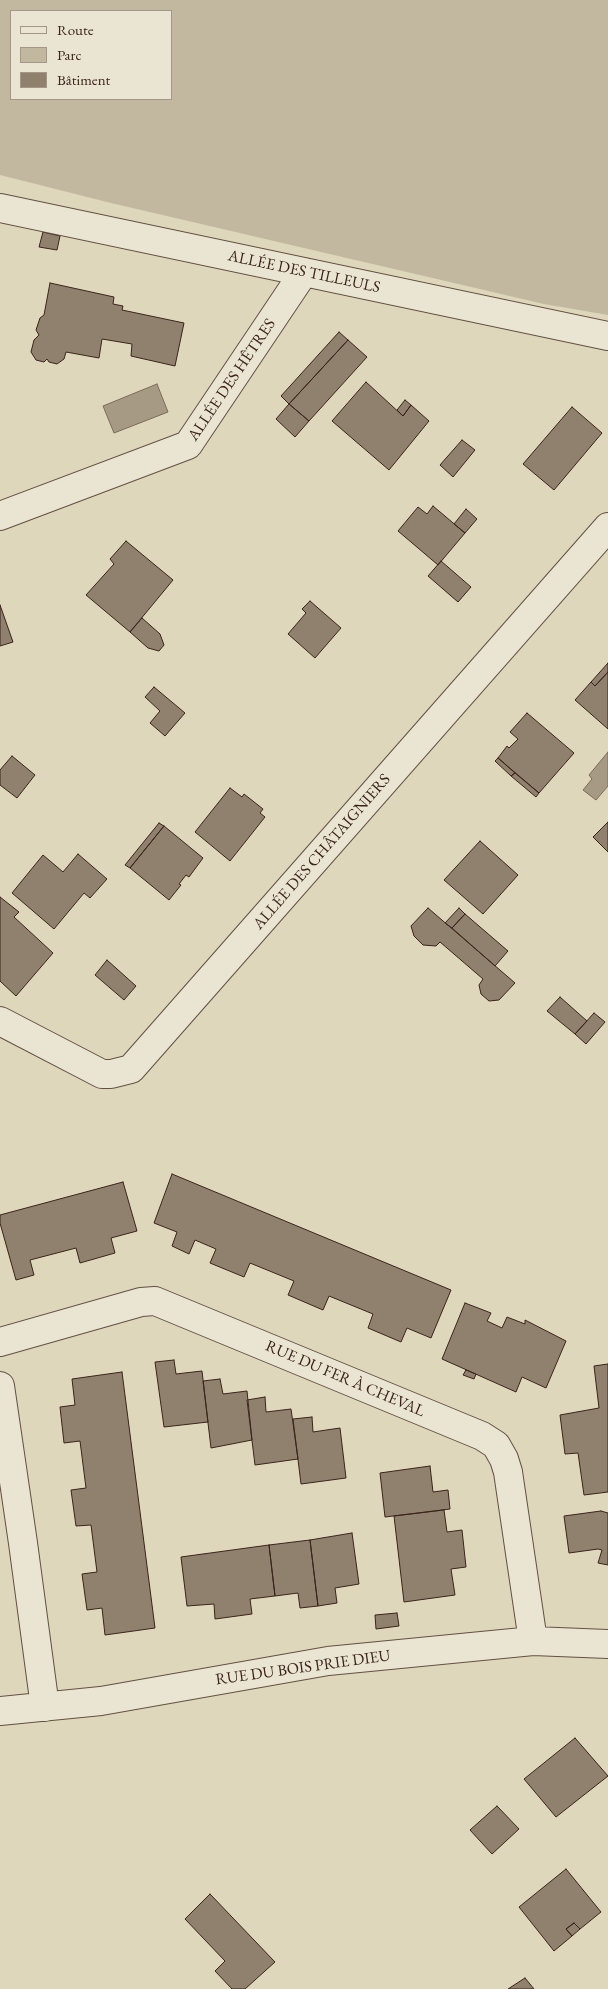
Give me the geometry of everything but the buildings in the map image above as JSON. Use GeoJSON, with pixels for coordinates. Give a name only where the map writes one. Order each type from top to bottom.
{"type":"FeatureCollection","features":[{"type":"Feature","properties":{"kind":"street","name":"ALLÉE DES TILLEULS"},"geometry":{"type":"LineString","coordinates":[[0,208],[608,336]]}},
{"type":"Feature","properties":{"kind":"street","name":"ALLÉE DES HÊTRES"},"geometry":{"type":"LineString","coordinates":[[0,516],[188,445],[304,272]]}},
{"type":"Feature","properties":{"kind":"street","name":"ALLÉE DES CHÂTAIGNIERS"},"geometry":{"type":"LineString","coordinates":[[0,1022],[102,1074],[112,1074],[131,1069],[608,527]]}},
{"type":"Feature","properties":{"kind":"street","name":"RUE DU FER À CHEVAL"},"geometry":{"type":"LineString","coordinates":[[0,1342],[141,1302],[155,1301],[482,1436],[496,1445],[504,1459],[508,1472],[533,1641]]}},
{"type":"Feature","properties":{"kind":"street"},"geometry":{"type":"LineString","coordinates":[[0,1386],[45,1707]]}},
{"type":"Feature","properties":{"kind":"street","name":"RUE DU BOIS PRIE DIEU"},"geometry":{"type":"LineString","coordinates":[[0,1711],[101,1701],[328,1661],[533,1641],[608,1644]]}},
{"type":"Feature","properties":{"kind":"green space"},"geometry":{"type":"Polygon","coordinates":[[[0,0],[608,0],[608,315],[544,304],[111,203],[0,175],[0,0]]]}},
{"type":"Feature","properties":{"kind":"shaded area"},"geometry":{"type":"Polygon","coordinates":[[[157,384],[168,412],[114,433],[103,406],[157,384]]]}},
{"type":"Feature","properties":{"kind":"shaded area"},"geometry":{"type":"Polygon","coordinates":[[[608,752],[608,786],[596,800],[583,790],[592,779],[589,775],[608,752]]]}}]}
